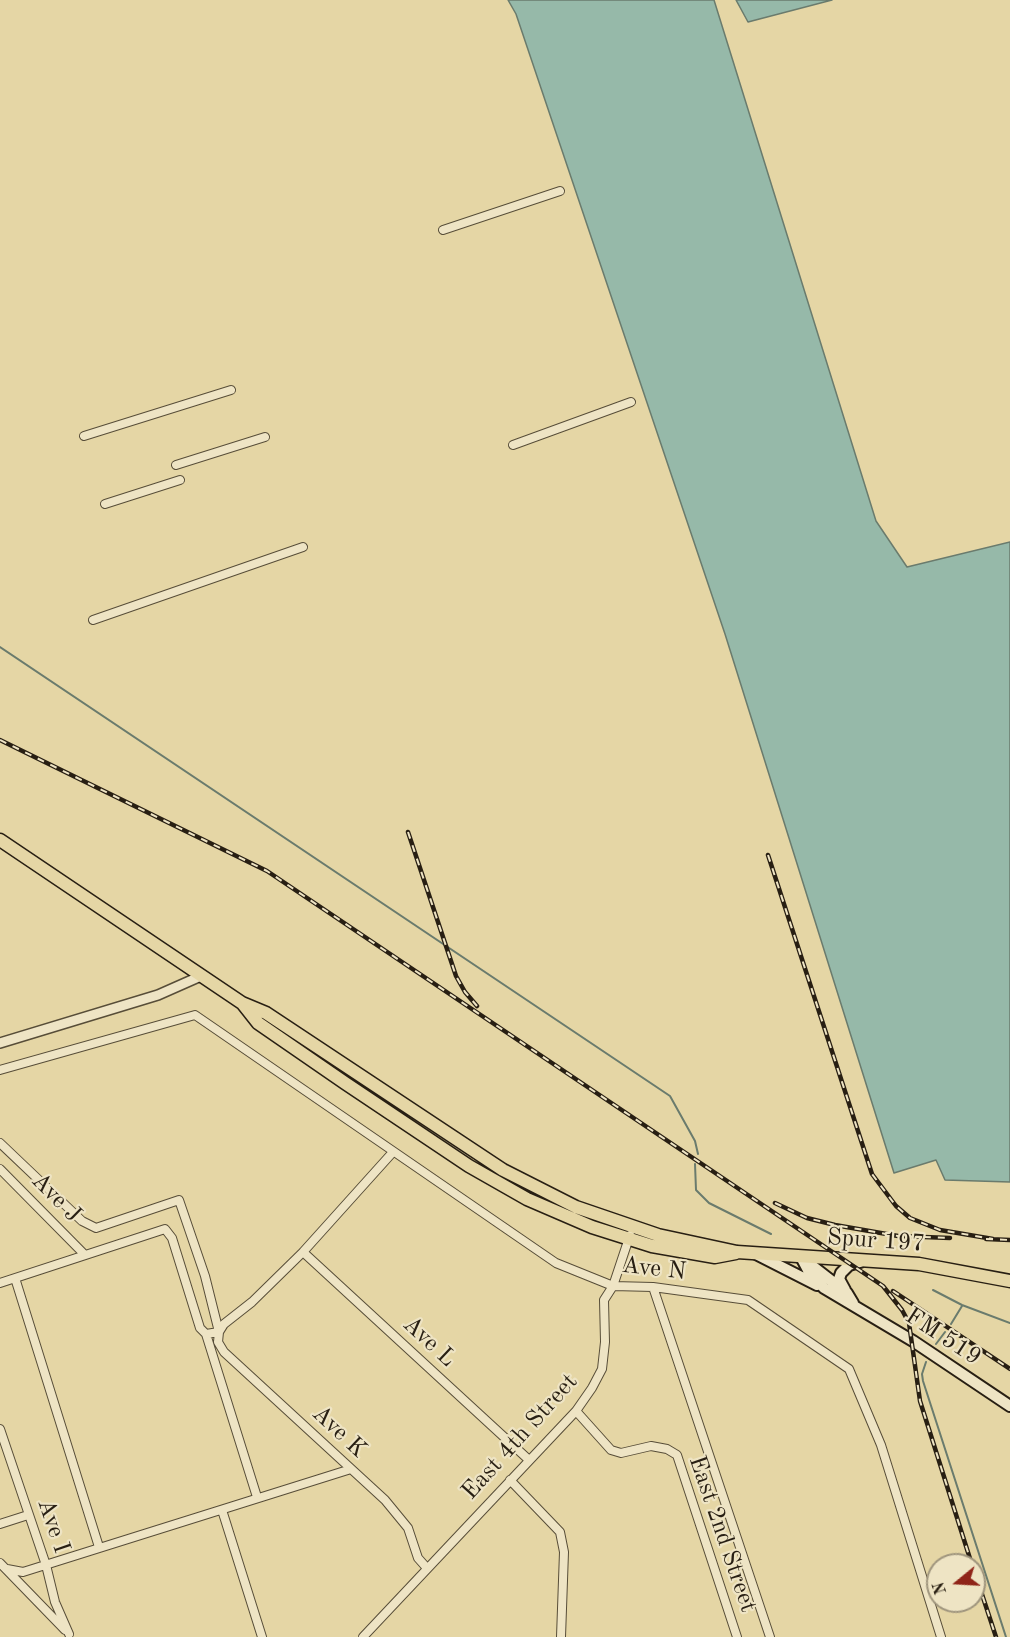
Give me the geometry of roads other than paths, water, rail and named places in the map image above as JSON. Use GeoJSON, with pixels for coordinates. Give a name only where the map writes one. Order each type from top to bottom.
{"type":"FeatureCollection","features":[{"type":"Feature","properties":{"kind":"main road"},"geometry":{"type":"LineString","coordinates":[[0,840],[242,1003],[266,1013],[516,1178],[576,1207],[632,1227],[737,1252]]}},
{"type":"Feature","properties":{"kind":"main road"},"geometry":{"type":"LineString","coordinates":[[242,1003],[258,1023],[497,1184],[561,1215],[628,1240],[715,1257],[737,1252]]}},
{"type":"Feature","properties":{"kind":"main road","name":"Spur 197"},"geometry":{"type":"LineString","coordinates":[[737,1252],[919,1264],[1010,1281]]}},
{"type":"Feature","properties":{"kind":"main road"},"geometry":{"type":"LineString","coordinates":[[758,1255],[824,1288]]}},
{"type":"Feature","properties":{"kind":"main road","name":"FM 519"},"geometry":{"type":"LineString","coordinates":[[801,1257],[810,1274],[824,1288],[842,1300],[850,1298]]}},
{"type":"Feature","properties":{"kind":"main road","name":"FM 519"},"geometry":{"type":"LineString","coordinates":[[801,1257],[850,1298],[1010,1406]]}},
{"type":"Feature","properties":{"kind":"main road"},"geometry":{"type":"LineString","coordinates":[[850,1298],[839,1280],[841,1273],[849,1265],[864,1261]]}},
{"type":"Feature","properties":{"kind":"street"},"geometry":{"type":"LineString","coordinates":[[443,230],[560,191]]}},
{"type":"Feature","properties":{"kind":"street"},"geometry":{"type":"LineString","coordinates":[[84,436],[231,390]]}},
{"type":"Feature","properties":{"kind":"street"},"geometry":{"type":"LineString","coordinates":[[513,445],[632,402]]}},
{"type":"Feature","properties":{"kind":"street"},"geometry":{"type":"LineString","coordinates":[[176,465],[265,437]]}},
{"type":"Feature","properties":{"kind":"street"},"geometry":{"type":"LineString","coordinates":[[105,504],[180,480]]}},
{"type":"Feature","properties":{"kind":"street"},"geometry":{"type":"LineString","coordinates":[[93,620],[303,547]]}},
{"type":"Feature","properties":{"kind":"street"},"geometry":{"type":"LineString","coordinates":[[0,1044],[158,995],[201,976]]}},
{"type":"Feature","properties":{"kind":"street","name":"Ave N"},"geometry":{"type":"LineString","coordinates":[[0,1070],[195,1014],[556,1263],[613,1286],[653,1287],[748,1300],[849,1369],[881,1445],[941,1637]]}},
{"type":"Feature","properties":{"kind":"street","name":"Ave K"},"geometry":{"type":"LineString","coordinates":[[0,1143],[82,1221],[96,1228],[179,1200],[205,1276],[219,1332],[218,1342],[224,1352],[385,1500],[408,1528],[418,1558],[426,1567]]}},
{"type":"Feature","properties":{"kind":"street"},"geometry":{"type":"LineString","coordinates":[[206,1334],[219,1332],[303,1252],[393,1152]]}},
{"type":"Feature","properties":{"kind":"street","name":"Ave J"},"geometry":{"type":"LineString","coordinates":[[0,1169],[85,1255]]}},
{"type":"Feature","properties":{"kind":"street","name":"East 4th Street"},"geometry":{"type":"LineString","coordinates":[[363,1637],[426,1567],[576,1411],[602,1370],[605,1342],[604,1300],[613,1286],[632,1227]]}},
{"type":"Feature","properties":{"kind":"street"},"geometry":{"type":"LineString","coordinates":[[0,1283],[165,1229],[172,1238],[200,1328],[206,1334],[257,1497]]}},
{"type":"Feature","properties":{"kind":"street","name":"Ave L"},"geometry":{"type":"LineString","coordinates":[[303,1252],[529,1460]]}},
{"type":"Feature","properties":{"kind":"street"},"geometry":{"type":"LineString","coordinates":[[15,1278],[99,1547]]}},
{"type":"Feature","properties":{"kind":"street"},"geometry":{"type":"LineString","coordinates":[[653,1287],[770,1637]]}},
{"type":"Feature","properties":{"kind":"street","name":"East 2nd Street"},"geometry":{"type":"LineString","coordinates":[[576,1411],[611,1450],[621,1453],[651,1446],[667,1449],[677,1455],[737,1637]]}},
{"type":"Feature","properties":{"kind":"street","name":"Ave I"},"geometry":{"type":"LineString","coordinates":[[0,1429],[46,1565],[55,1602],[71,1636]]}},
{"type":"Feature","properties":{"kind":"street"},"geometry":{"type":"LineString","coordinates":[[7,1569],[23,1572],[351,1469]]}},
{"type":"Feature","properties":{"kind":"street"},"geometry":{"type":"LineString","coordinates":[[510,1480],[560,1532],[564,1552],[561,1637]]}},
{"type":"Feature","properties":{"kind":"street"},"geometry":{"type":"LineString","coordinates":[[222,1510],[261,1637]]}},
{"type":"Feature","properties":{"kind":"street"},"geometry":{"type":"LineString","coordinates":[[0,1524],[28,1515]]}},
{"type":"Feature","properties":{"kind":"street"},"geometry":{"type":"LineString","coordinates":[[0,1563],[71,1636]]}},
{"type":"Feature","properties":{"kind":"waterway"},"geometry":{"type":"LineString","coordinates":[[0,647],[670,1096],[695,1141],[698,1154]]}},
{"type":"Feature","properties":{"kind":"waterway"},"geometry":{"type":"LineString","coordinates":[[695,1164],[696,1190],[709,1203],[771,1234]]}},
{"type":"Feature","properties":{"kind":"waterway"},"geometry":{"type":"LineString","coordinates":[[933,1290],[962,1305],[1010,1323]]}},
{"type":"Feature","properties":{"kind":"waterway"},"geometry":{"type":"LineString","coordinates":[[951,1324],[962,1306]]}},
{"type":"Feature","properties":{"kind":"waterway"},"geometry":{"type":"LineString","coordinates":[[936,1344],[945,1332]]}},
{"type":"Feature","properties":{"kind":"waterway"},"geometry":{"type":"LineString","coordinates":[[926,1362],[922,1374],[923,1381],[1006,1637]]}},
{"type":"Feature","properties":{"kind":"railway"},"geometry":{"type":"LineString","coordinates":[[0,740],[267,871],[883,1286],[909,1323],[920,1401],[968,1553]]}},
{"type":"Feature","properties":{"kind":"railway"},"geometry":{"type":"LineString","coordinates":[[408,832],[456,976],[465,992],[477,1006]]}},
{"type":"Feature","properties":{"kind":"railway"},"geometry":{"type":"LineString","coordinates":[[768,855],[872,1174],[896,1206],[910,1218],[940,1230],[993,1239]]}},
{"type":"Feature","properties":{"kind":"railway"},"geometry":{"type":"LineString","coordinates":[[775,1203],[807,1218],[835,1225],[898,1236],[950,1238]]}},
{"type":"Feature","properties":{"kind":"railway"},"geometry":{"type":"LineString","coordinates":[[986,1239],[1010,1240]]}},
{"type":"Feature","properties":{"kind":"railway"},"geometry":{"type":"LineString","coordinates":[[893,1291],[1010,1369]]}},
{"type":"Feature","properties":{"kind":"railway"},"geometry":{"type":"LineString","coordinates":[[986,1607],[996,1637]]}}]}
